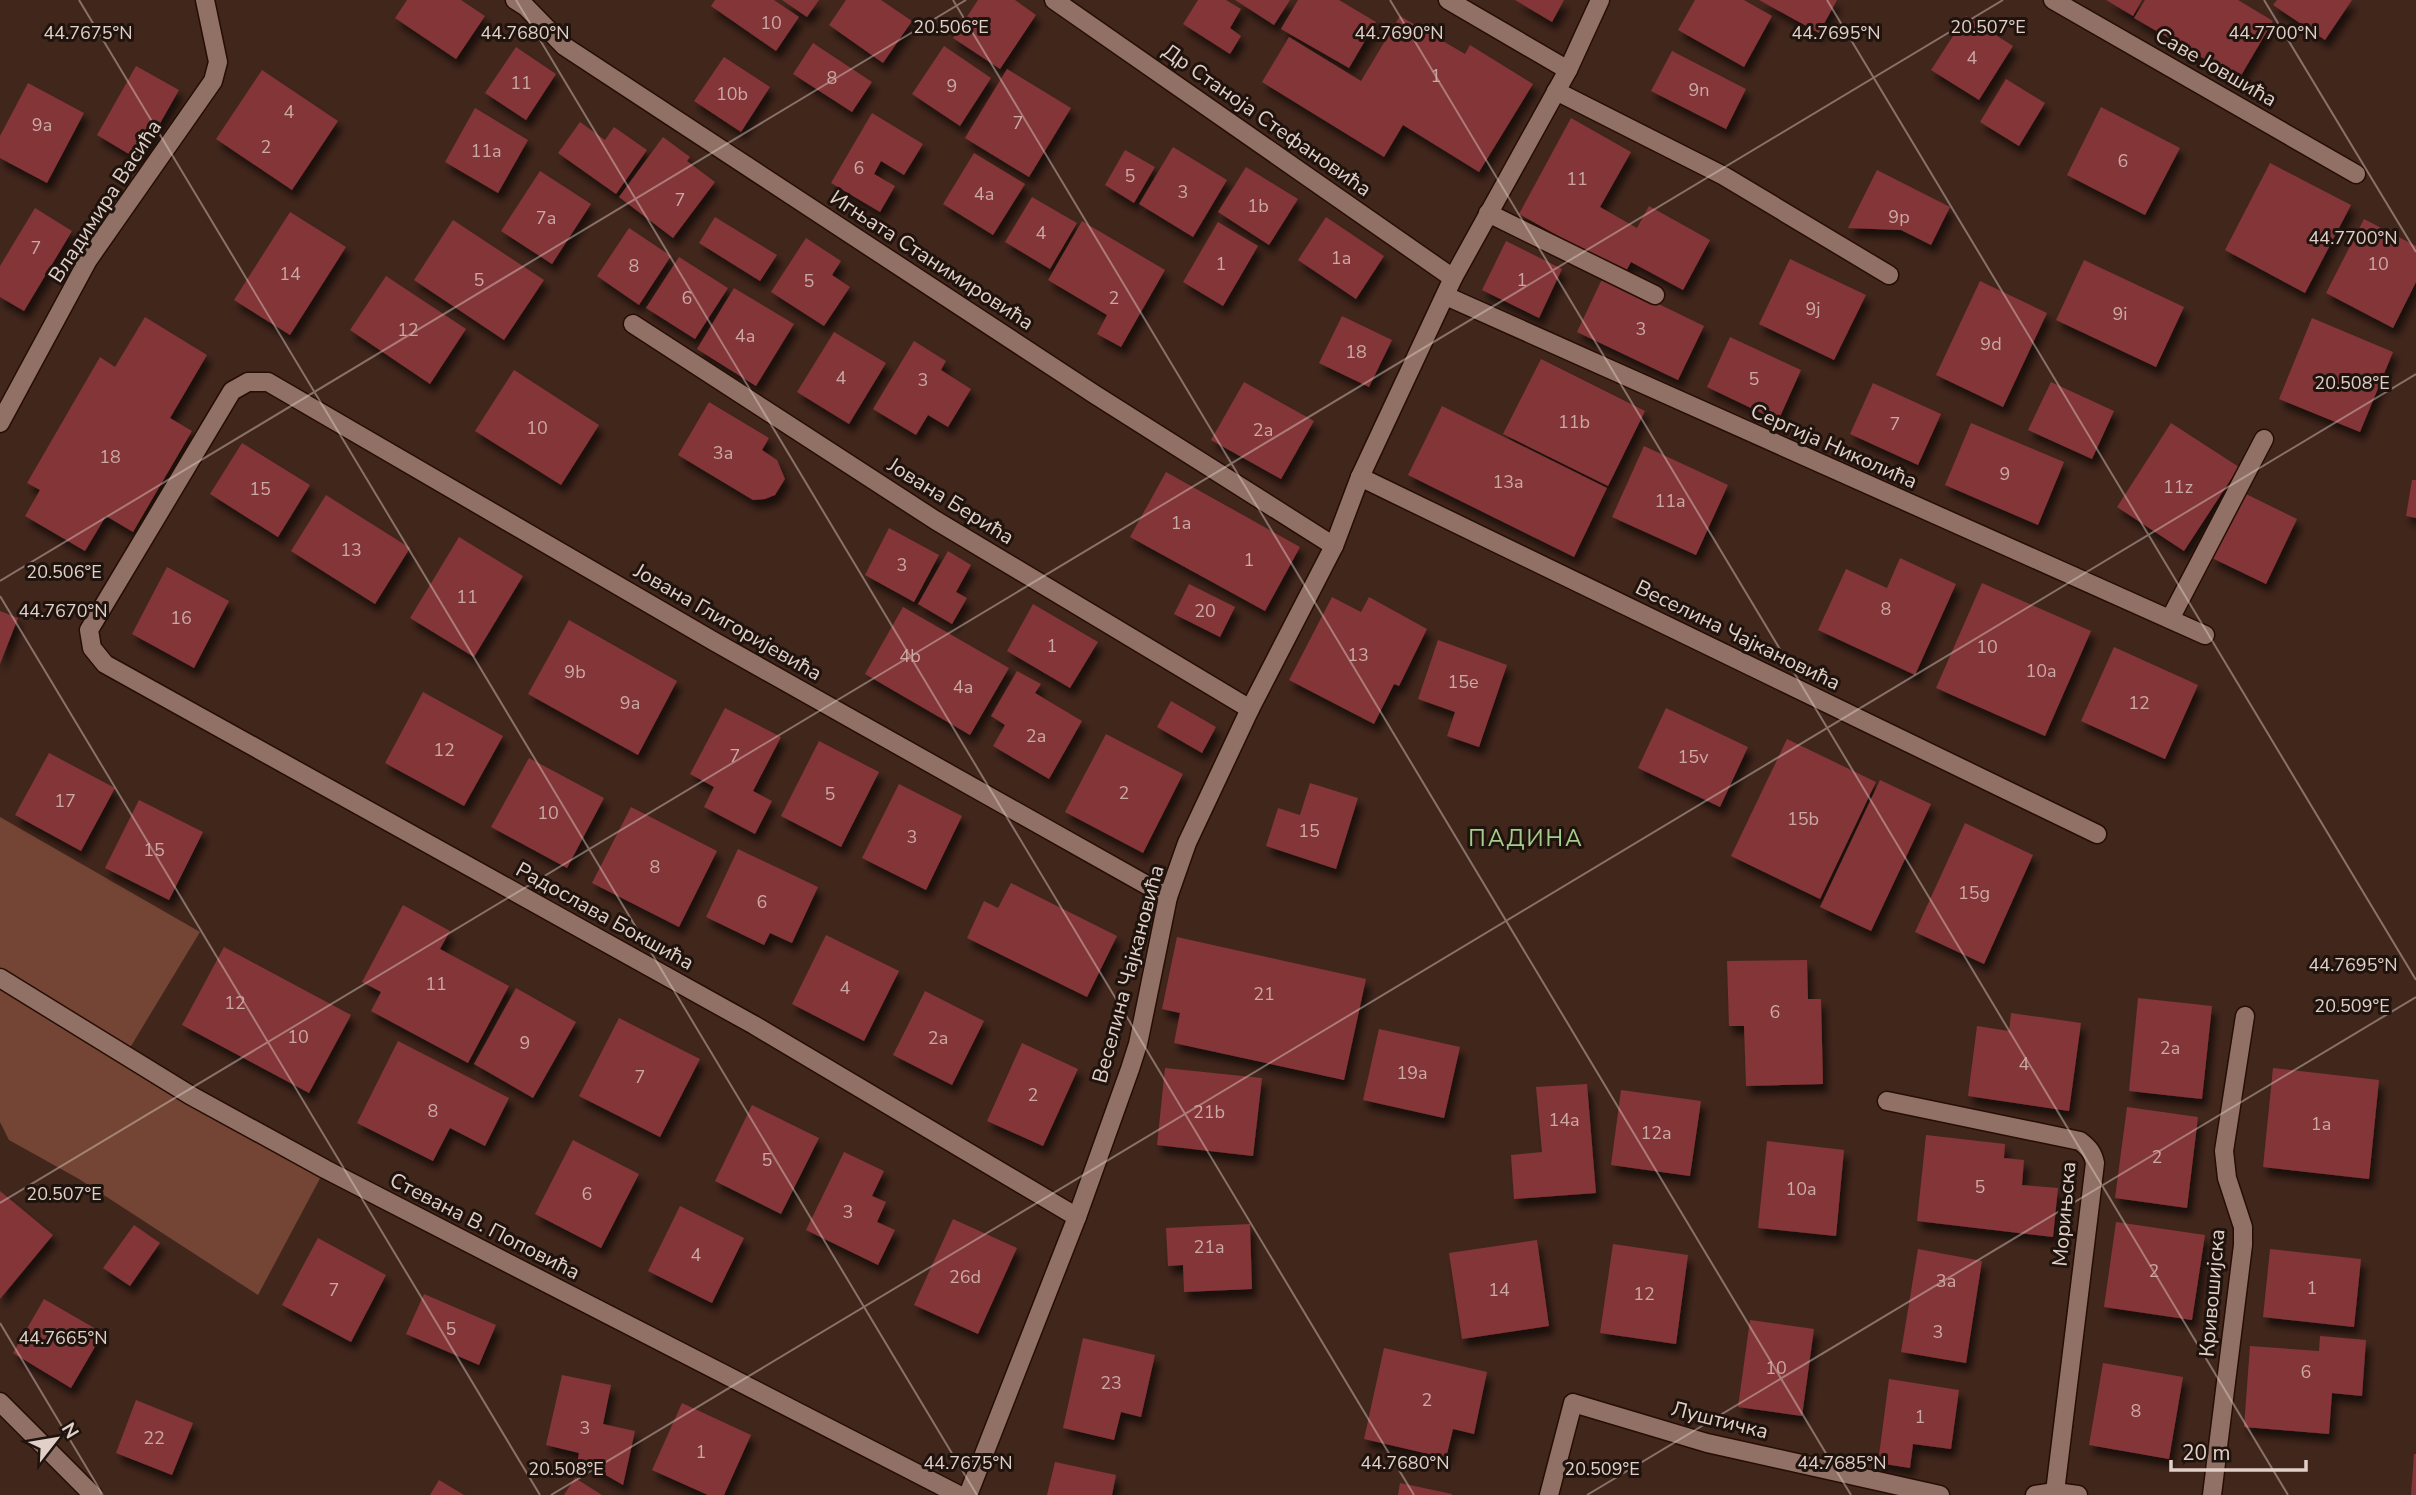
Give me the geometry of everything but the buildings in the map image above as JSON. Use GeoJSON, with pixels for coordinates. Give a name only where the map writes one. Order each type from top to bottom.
{"type":"FeatureCollection","features":[{"type":"Feature","properties":{"kind":"street","name":"Владимира Васића"},"geometry":{"type":"LineString","coordinates":[[0,423],[88,260],[213,81],[218,62],[205,0]]}},
{"type":"Feature","properties":{"kind":"street","name":"Игњата Станимировића"},"geometry":{"type":"LineString","coordinates":[[515,0],[564,46],[1094,394],[1334,546]]}},
{"type":"Feature","properties":{"kind":"street","name":"Др Станоја Стефановића"},"geometry":{"type":"LineString","coordinates":[[1054,0],[1453,278]]}},
{"type":"Feature","properties":{"kind":"street"},"geometry":{"type":"LineString","coordinates":[[1448,0],[1567,70]]}},
{"type":"Feature","properties":{"kind":"street","name":"Веселина Чајкановића"},"geometry":{"type":"LineString","coordinates":[[968,1495],[1077,1217],[1138,1044],[1168,897],[1187,843],[1250,709],[1334,546],[1360,477],[1453,278],[1567,70],[1600,0]]}},
{"type":"Feature","properties":{"kind":"street","name":"Саве Јовшића"},"geometry":{"type":"LineString","coordinates":[[2053,0],[2356,174]]}},
{"type":"Feature","properties":{"kind":"street"},"geometry":{"type":"LineString","coordinates":[[1556,90],[1724,176],[1889,275]]}},
{"type":"Feature","properties":{"kind":"street"},"geometry":{"type":"LineString","coordinates":[[1489,213],[1655,295]]}},
{"type":"Feature","properties":{"kind":"street","name":"Сергија Николића"},"geometry":{"type":"LineString","coordinates":[[1446,296],[1612,373],[2204,635]]}},
{"type":"Feature","properties":{"kind":"street","name":"Јована Берића"},"geometry":{"type":"LineString","coordinates":[[633,324],[935,520],[1250,709]]}},
{"type":"Feature","properties":{"kind":"street","name":"Радослава Бокшића"},"geometry":{"type":"LineString","coordinates":[[268,382],[248,382],[232,391],[89,631],[92,648],[105,664],[754,1025],[1077,1217]]}},
{"type":"Feature","properties":{"kind":"street","name":"Јована Глигоријевића"},"geometry":{"type":"LineString","coordinates":[[268,382],[715,642],[1168,897]]}},
{"type":"Feature","properties":{"kind":"street"},"geometry":{"type":"LineString","coordinates":[[2170,619],[2264,439]]}},
{"type":"Feature","properties":{"kind":"street","name":"Веселина Чајкановића"},"geometry":{"type":"LineString","coordinates":[[1360,477],[2097,834]]}},
{"type":"Feature","properties":{"kind":"street","name":"Стевана В. Поповића"},"geometry":{"type":"LineString","coordinates":[[0,978],[190,1095],[325,1169],[959,1495]]}},
{"type":"Feature","properties":{"kind":"street","name":"Кривошијска"},"geometry":{"type":"LineString","coordinates":[[2211,1495],[2243,1245],[2243,1227],[2227,1178],[2224,1151],[2245,1016]]}},
{"type":"Feature","properties":{"kind":"street","name":"Морињска"},"geometry":{"type":"LineString","coordinates":[[1887,1101],[2080,1141],[2093,1155],[2095,1163],[2055,1492]]}},
{"type":"Feature","properties":{"kind":"street"},"geometry":{"type":"LineString","coordinates":[[0,1402],[93,1495]]}},
{"type":"Feature","properties":{"kind":"street","name":"Луштичка"},"geometry":{"type":"LineString","coordinates":[[1549,1495],[1573,1403],[1707,1443],[1938,1495]]}},
{"type":"Feature","properties":{"kind":"street"},"geometry":{"type":"LineString","coordinates":[[2035,1495],[2055,1492],[2078,1495]]}},
{"type":"Feature","properties":{"kind":"shaded area"},"geometry":{"type":"Polygon","coordinates":[[[0,817],[200,932],[125,1056],[325,1169],[258,1295],[79,1179],[9,1140],[0,1122],[0,817]]]}},
{"type":"Feature","properties":{"kind":"district","name":"ПАДИНА"},"geometry":{"type":"Point","coordinates":[1526,838]}}]}
